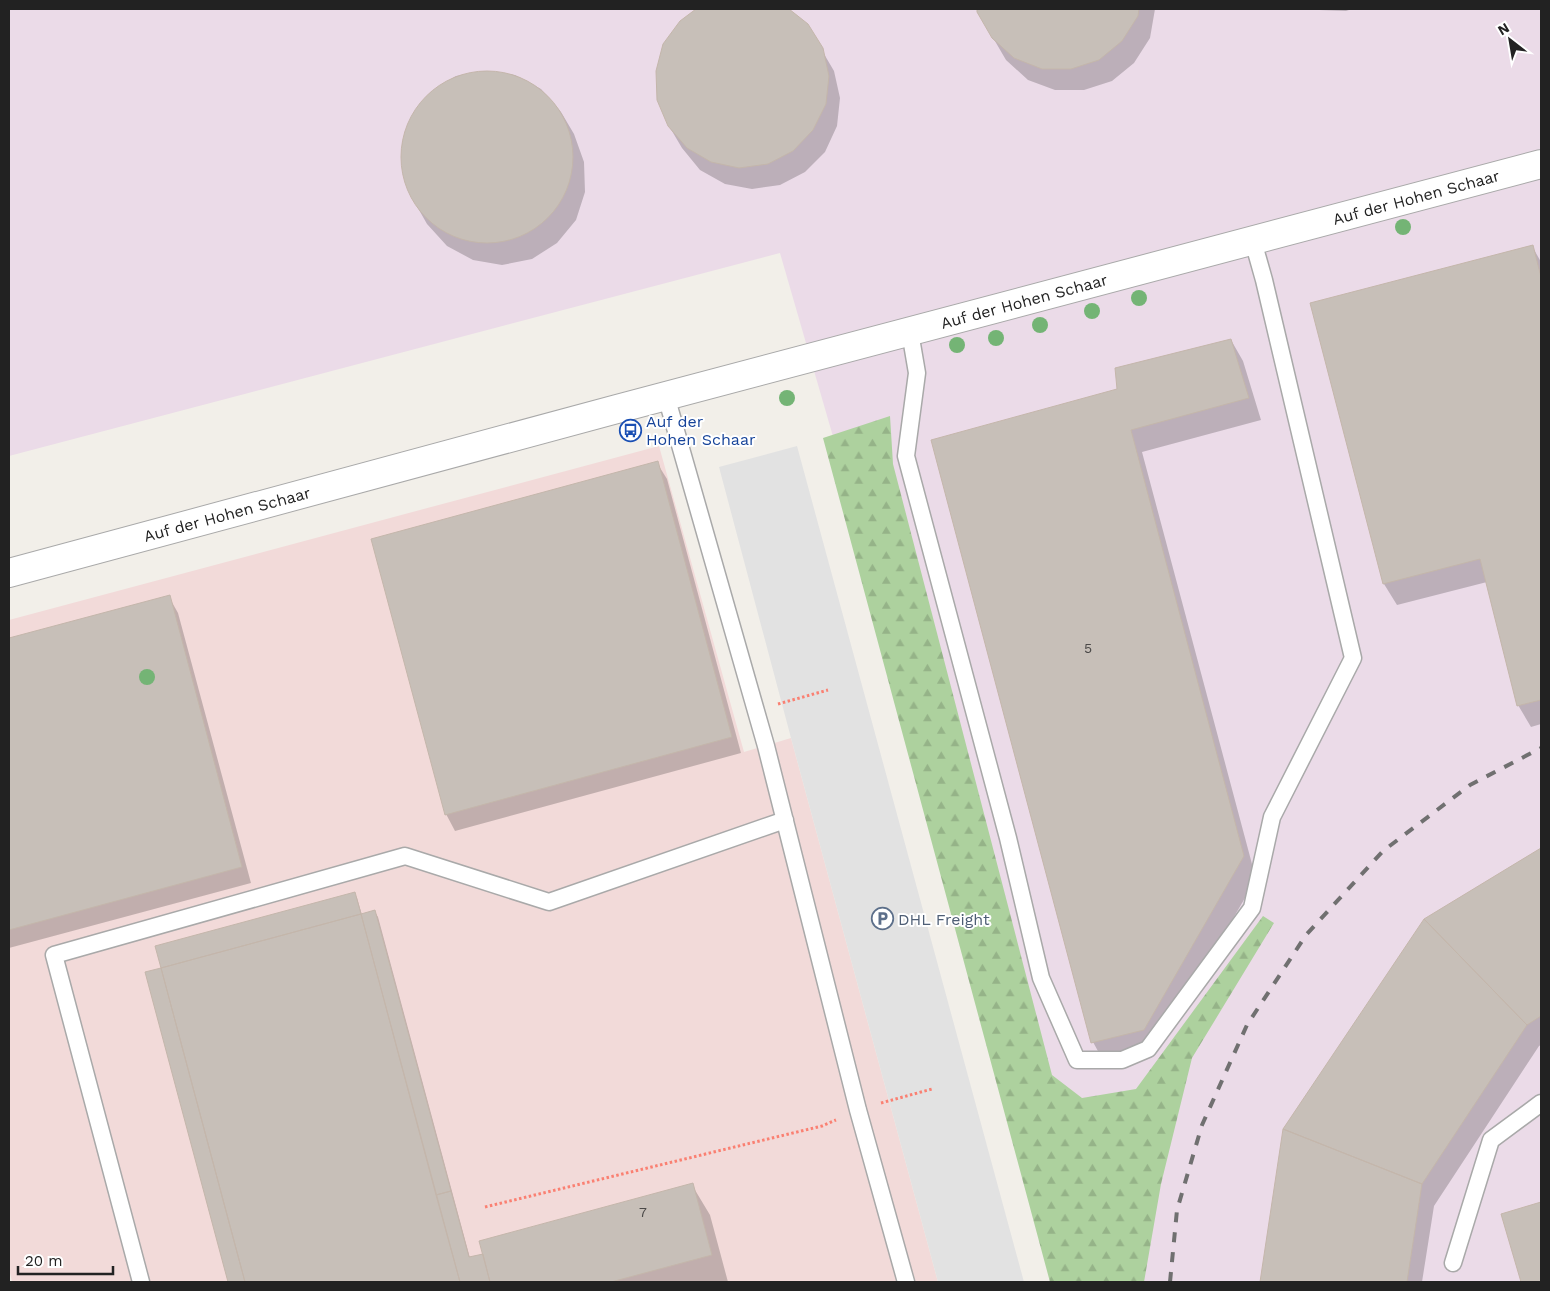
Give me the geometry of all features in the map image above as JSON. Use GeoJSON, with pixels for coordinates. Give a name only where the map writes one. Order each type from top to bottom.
{"type":"FeatureCollection","features":[{"type":"Feature","properties":{"kind":"street","name":"Auf der Hohen Schaar"},"geometry":{"type":"LineString","coordinates":[[9,573],[666,396],[1541,164]]}},
{"type":"Feature","properties":{"kind":"street","name":"Auf der Hohen Schaar"},"geometry":{"type":"LineString","coordinates":[[9,555],[44,564]]}},
{"type":"Feature","properties":{"kind":"lane"},"geometry":{"type":"LineString","coordinates":[[910,332],[917,373],[906,456],[1008,838],[1041,978],[1076,1060],[1122,1060],[1148,1049],[1252,908],[1272,817],[1353,658],[1264,280],[1253,241]]}},
{"type":"Feature","properties":{"kind":"lane"},"geometry":{"type":"LineString","coordinates":[[666,396],[756,710],[858,1110],[906,1282]]}},
{"type":"Feature","properties":{"kind":"lane"},"geometry":{"type":"LineString","coordinates":[[141,1282],[54,955],[405,856],[549,902],[785,820]]}},
{"type":"Feature","properties":{"kind":"lane"},"geometry":{"type":"LineString","coordinates":[[1453,1263],[1492,1140],[1541,1103]]}},
{"type":"Feature","properties":{"kind":"path"},"geometry":{"type":"LineString","coordinates":[[756,710],[828,690]]}},
{"type":"Feature","properties":{"kind":"path"},"geometry":{"type":"LineString","coordinates":[[485,1207],[822,1126],[858,1110],[932,1089]]}},
{"type":"Feature","properties":{"kind":"shaded area"},"geometry":{"type":"Polygon","coordinates":[[[9,9],[1541,9],[1541,1282],[1106,1282],[1044,1167],[780,253],[9,456],[9,9]]]}},
{"type":"Feature","properties":{"kind":"shaded area"},"geometry":{"type":"Polygon","coordinates":[[[659,446],[744,752],[791,738],[938,1282],[12,1282],[9,1268],[9,620],[659,446]]]}},
{"type":"Feature","properties":{"kind":"shaded area","name":"DHL Freight"},"geometry":{"type":"Polygon","coordinates":[[[797,446],[1024,1282],[938,1282],[719,467],[797,446]]]}},
{"type":"Feature","properties":{"kind":"green space"},"geometry":{"type":"Polygon","coordinates":[[[890,416],[893,464],[1052,1075],[1082,1098],[1136,1089],[1263,916],[1274,923],[1192,1058],[1161,1184],[1144,1282],[1050,1282],[823,438],[890,416]]]}},
{"type":"Feature","properties":{"kind":"building"},"geometry":{"type":"Polygon","coordinates":[[[696,9],[789,9],[808,24],[823,48],[829,76],[826,104],[813,130],[793,151],[768,164],[739,168],[711,162],[687,148],[668,126],[657,100],[656,71],[663,44],[680,21],[696,9]]]}},
{"type":"Feature","properties":{"kind":"building"},"geometry":{"type":"Polygon","coordinates":[[[977,9],[1139,9],[1138,16],[1122,41],[1099,60],[1071,69],[1042,69],[1014,58],[992,38],[977,9]]]}},
{"type":"Feature","properties":{"kind":"building"},"geometry":{"type":"Polygon","coordinates":[[[495,71],[512,74],[528,81],[542,90],[554,102],[570,132],[573,157],[572,174],[567,190],[554,212],[542,224],[512,240],[479,243],[462,240],[446,233],[432,224],[420,212],[404,182],[401,149],[404,132],[411,116],[420,102],[432,90],[462,74],[495,71]]]}},
{"type":"Feature","properties":{"kind":"building"},"geometry":{"type":"Polygon","coordinates":[[[1533,245],[1541,277],[1541,700],[1517,706],[1480,559],[1383,584],[1310,303],[1533,245]]]}},
{"type":"Feature","properties":{"kind":"building"},"geometry":{"type":"Polygon","coordinates":[[[1231,339],[1249,398],[1131,430],[1244,856],[1144,1030],[1091,1043],[931,440],[1117,389],[1115,368],[1231,339]]]}},
{"type":"Feature","properties":{"kind":"building"},"geometry":{"type":"Polygon","coordinates":[[[658,461],[732,737],[445,815],[371,539],[658,461]]]}},
{"type":"Feature","properties":{"kind":"building"},"geometry":{"type":"Polygon","coordinates":[[[170,595],[242,867],[9,930],[9,638],[170,595]]]}},
{"type":"Feature","properties":{"kind":"building"},"geometry":{"type":"Polygon","coordinates":[[[1541,848],[1541,1016],[1527,1025],[1424,919],[1541,848]]]}},
{"type":"Feature","properties":{"kind":"building"},"geometry":{"type":"Polygon","coordinates":[[[355,892],[361,914],[161,968],[155,946],[355,892]]]}},
{"type":"Feature","properties":{"kind":"building"},"geometry":{"type":"Polygon","coordinates":[[[375,910],[451,1191],[436,1195],[361,914],[375,910]]]}},
{"type":"Feature","properties":{"kind":"building"},"geometry":{"type":"Polygon","coordinates":[[[361,914],[460,1282],[245,1282],[161,968],[361,914]]]}},
{"type":"Feature","properties":{"kind":"building"},"geometry":{"type":"Polygon","coordinates":[[[1424,919],[1527,1025],[1422,1184],[1283,1129],[1424,919]]]}},
{"type":"Feature","properties":{"kind":"building"},"geometry":{"type":"Polygon","coordinates":[[[161,968],[245,1282],[228,1282],[145,972],[161,968]]]}},
{"type":"Feature","properties":{"kind":"building"},"geometry":{"type":"Polygon","coordinates":[[[1283,1129],[1422,1184],[1407,1282],[1260,1282],[1283,1129]]]}},
{"type":"Feature","properties":{"kind":"building"},"geometry":{"type":"Polygon","coordinates":[[[693,1183],[712,1255],[611,1282],[490,1282],[479,1241],[693,1183]]]}},
{"type":"Feature","properties":{"kind":"building"},"geometry":{"type":"Polygon","coordinates":[[[451,1191],[469,1257],[483,1254],[490,1282],[460,1282],[436,1195],[451,1191]]]}},
{"type":"Feature","properties":{"kind":"building"},"geometry":{"type":"Polygon","coordinates":[[[1541,1202],[1541,1282],[1521,1282],[1501,1214],[1541,1202]]]}},
{"type":"Feature","properties":{"kind":"railway"},"geometry":{"type":"LineString","coordinates":[[1170,1282],[1177,1210],[1202,1125],[1247,1025],[1306,935],[1383,851],[1470,785],[1541,748]]}},
{"type":"Feature","properties":{"kind":"place","name":"Auf der Hohen Schaar"},"geometry":{"type":"Point","coordinates":[630,430]}},
{"type":"Feature","properties":{"kind":"place","name":"DHL Freight"},"geometry":{"type":"Point","coordinates":[882,919]}}]}
